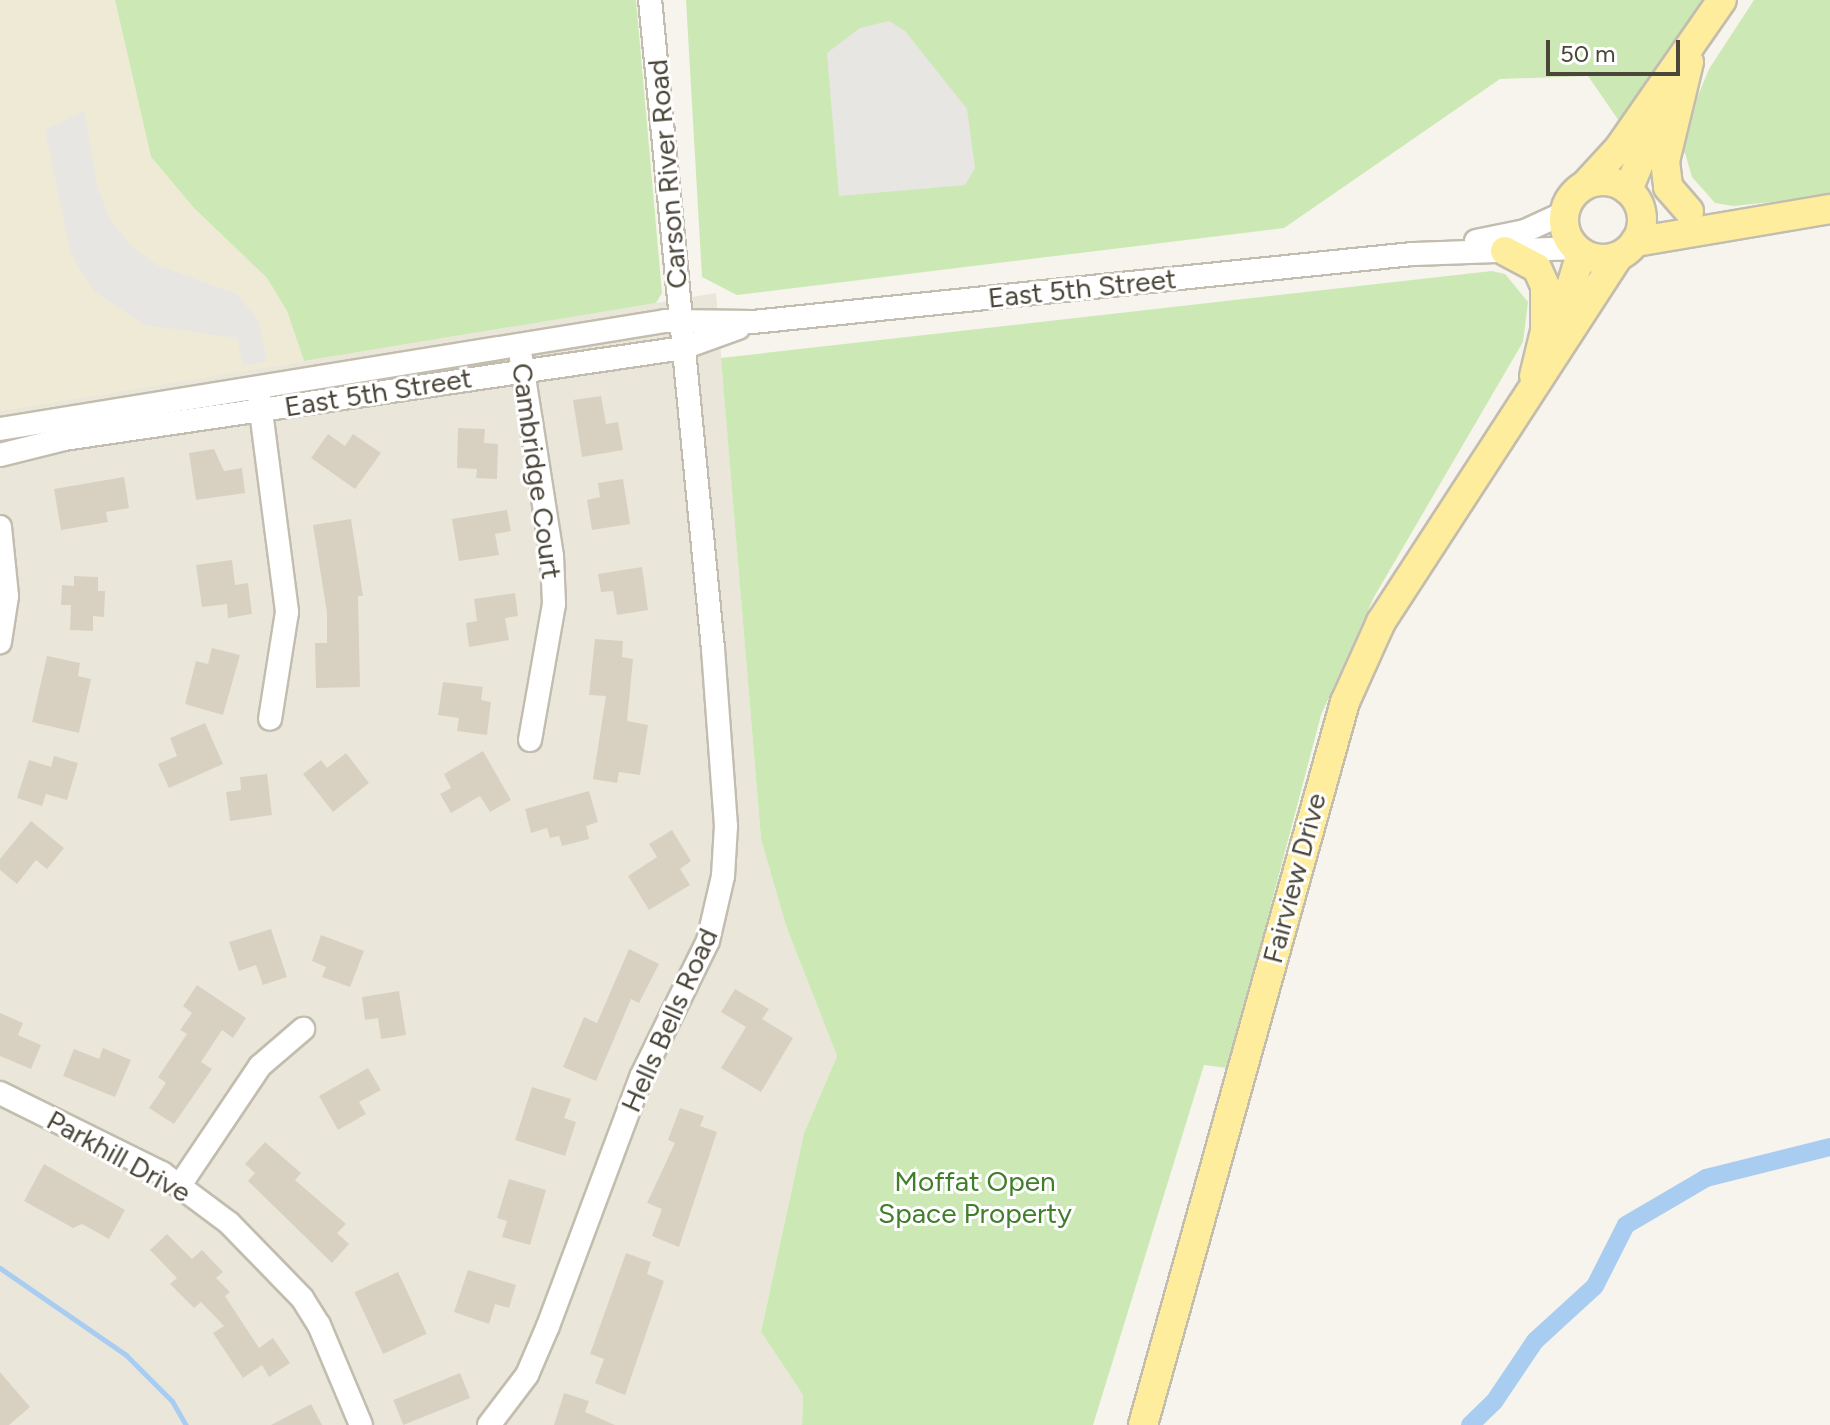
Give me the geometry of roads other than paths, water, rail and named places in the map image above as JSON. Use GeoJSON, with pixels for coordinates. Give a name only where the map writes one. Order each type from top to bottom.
{"type":"FeatureCollection","features":[{"type":"Feature","properties":{"kind":"main road"},"geometry":{"type":"LineString","coordinates":[[1722,0],[1619,148],[1569,199],[1564,213],[1566,235],[1578,250],[1602,260],[1627,249],[1768,216],[1830,209]]}},
{"type":"Feature","properties":{"kind":"main road"},"geometry":{"type":"LineString","coordinates":[[1627,249],[1642,221],[1632,195],[1689,50]]}},
{"type":"Feature","properties":{"kind":"main road"},"geometry":{"type":"LineString","coordinates":[[1689,50],[1665,161],[1668,187],[1689,211]]}},
{"type":"Feature","properties":{"kind":"main road"},"geometry":{"type":"LineString","coordinates":[[1586,184],[1607,181],[1632,195],[1689,211],[1768,216]]}},
{"type":"Feature","properties":{"kind":"main road","name":"Fairview Drive"},"geometry":{"type":"LineString","coordinates":[[1143,1425],[1345,702],[1381,622],[1627,249]]}},
{"type":"Feature","properties":{"kind":"main road","name":"Fairview Drive"},"geometry":{"type":"LineString","coordinates":[[1536,385],[1578,250]]}},
{"type":"Feature","properties":{"kind":"main road"},"geometry":{"type":"LineString","coordinates":[[1505,251],[1537,268],[1545,286],[1545,331],[1536,385]]}},
{"type":"Feature","properties":{"kind":"street","name":"Carson River Road"},"geometry":{"type":"LineString","coordinates":[[650,0],[683,348]]}},
{"type":"Feature","properties":{"kind":"street","name":"East 5th Street"},"geometry":{"type":"LineString","coordinates":[[1412,254],[1525,231],[1564,213]]}},
{"type":"Feature","properties":{"kind":"street","name":"East 5th Street"},"geometry":{"type":"LineString","coordinates":[[0,429],[257,385],[681,322],[753,322],[1412,254],[1578,250]]}},
{"type":"Feature","properties":{"kind":"street","name":"East 5th Street"},"geometry":{"type":"LineString","coordinates":[[0,455],[64,439],[683,348],[753,322]]}},
{"type":"Feature","properties":{"kind":"street","name":"Cambridge Court"},"geometry":{"type":"LineString","coordinates":[[519,344],[552,556],[554,604],[530,740]]}},
{"type":"Feature","properties":{"kind":"street","name":"Hells Bells Road"},"geometry":{"type":"LineString","coordinates":[[489,1425],[527,1375],[543,1339],[641,1077],[708,941],[723,876],[726,826],[713,649],[683,348]]}},
{"type":"Feature","properties":{"kind":"street"},"geometry":{"type":"LineString","coordinates":[[257,385],[287,612],[270,719]]}},
{"type":"Feature","properties":{"kind":"street"},"geometry":{"type":"LineString","coordinates":[[0,527],[7,562],[0,642]]}},
{"type":"Feature","properties":{"kind":"street"},"geometry":{"type":"LineString","coordinates":[[180,1185],[260,1066],[303,1029]]}},
{"type":"Feature","properties":{"kind":"street","name":"Parkhill Drive"},"geometry":{"type":"LineString","coordinates":[[0,1093],[180,1185],[229,1223],[302,1298],[319,1325],[361,1425]]}},
{"type":"Feature","properties":{"kind":"waterway"},"geometry":{"type":"LineString","coordinates":[[1470,1425],[1494,1402],[1535,1341],[1595,1286],[1626,1225],[1706,1178],[1830,1147]]}},
{"type":"Feature","properties":{"kind":"waterway"},"geometry":{"type":"LineString","coordinates":[[0,1268],[126,1355],[172,1401],[186,1425]]}},
{"type":"Feature","properties":{"kind":"park label","name":"Moffat Open Space Property"},"geometry":{"type":"Point","coordinates":[975,1197]}}]}
